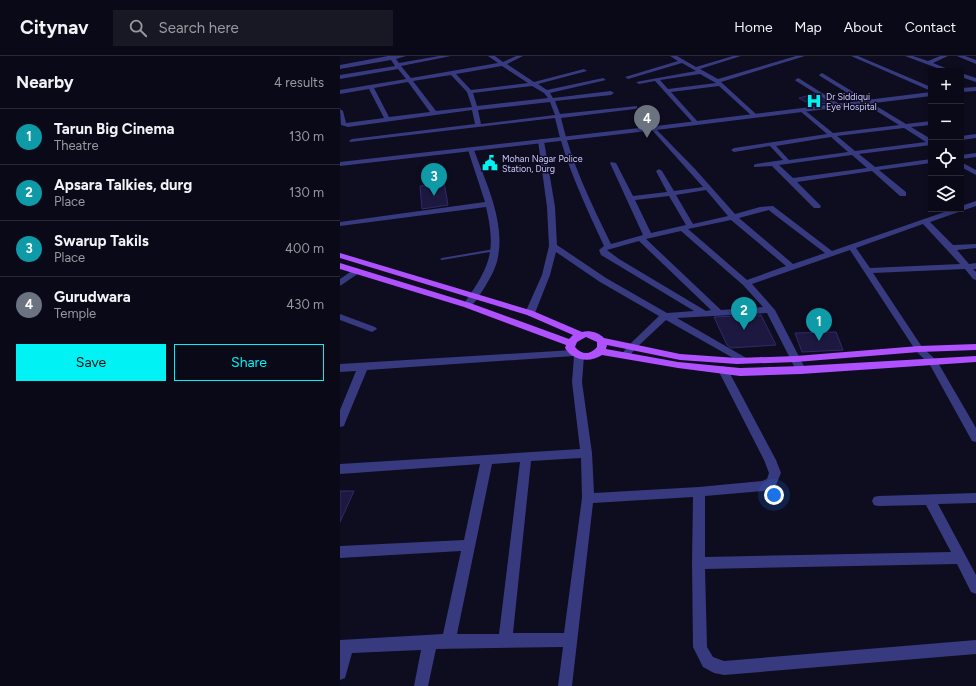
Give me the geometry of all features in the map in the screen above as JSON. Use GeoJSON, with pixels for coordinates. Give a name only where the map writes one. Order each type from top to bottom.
{"type":"FeatureCollection","features":[{"type":"Feature","properties":{"kind":"main road"},"geometry":{"type":"LineString","coordinates":[[340,255],[474,295],[530,314],[581,335],[596,336],[601,346],[625,356],[740,372],[934,363],[976,359]]}},
{"type":"Feature","properties":{"kind":"main road"},"geometry":{"type":"LineString","coordinates":[[340,266],[467,305],[587,357],[595,355],[601,346]]}},
{"type":"Feature","properties":{"kind":"main road"},"geometry":{"type":"LineString","coordinates":[[574,351],[575,338],[581,335]]}},
{"type":"Feature","properties":{"kind":"main road"},"geometry":{"type":"LineString","coordinates":[[601,346],[632,348],[680,357],[745,361],[796,359],[919,349],[976,347]]}},
{"type":"Feature","properties":{"kind":"street"},"geometry":{"type":"LineString","coordinates":[[340,67],[403,56]]}},
{"type":"Feature","properties":{"kind":"street"},"geometry":{"type":"LineString","coordinates":[[340,77],[448,56]]}},
{"type":"Feature","properties":{"kind":"street"},"geometry":{"type":"LineString","coordinates":[[491,56],[546,92],[552,100],[558,116],[563,139],[585,198],[609,247]]}},
{"type":"Feature","properties":{"kind":"street"},"geometry":{"type":"LineString","coordinates":[[340,92],[453,74],[502,64],[520,56]]}},
{"type":"Feature","properties":{"kind":"street"},"geometry":{"type":"LineString","coordinates":[[674,56],[718,82],[754,115]]}},
{"type":"Feature","properties":{"kind":"street"},"geometry":{"type":"LineString","coordinates":[[696,68],[738,56]]}},
{"type":"Feature","properties":{"kind":"street"},"geometry":{"type":"LineString","coordinates":[[668,91],[718,82],[800,56]]}},
{"type":"Feature","properties":{"kind":"street"},"geometry":{"type":"LineString","coordinates":[[854,56],[928,88]]}},
{"type":"Feature","properties":{"kind":"street"},"geometry":{"type":"LineString","coordinates":[[908,56],[942,68]]}},
{"type":"Feature","properties":{"kind":"street"},"geometry":{"type":"LineString","coordinates":[[928,63],[945,56]]}},
{"type":"Feature","properties":{"kind":"street"},"geometry":{"type":"LineString","coordinates":[[960,56],[976,62]]}},
{"type":"Feature","properties":{"kind":"street"},"geometry":{"type":"LineString","coordinates":[[392,57],[434,112]]}},
{"type":"Feature","properties":{"kind":"street"},"geometry":{"type":"LineString","coordinates":[[628,77],[683,61]]}},
{"type":"Feature","properties":{"kind":"street"},"geometry":{"type":"LineString","coordinates":[[470,92],[532,84],[584,71]]}},
{"type":"Feature","properties":{"kind":"street"},"geometry":{"type":"LineString","coordinates":[[639,82],[702,72]]}},
{"type":"Feature","properties":{"kind":"street"},"geometry":{"type":"LineString","coordinates":[[453,74],[470,92],[475,108],[478,126]]}},
{"type":"Feature","properties":{"kind":"street"},"geometry":{"type":"LineString","coordinates":[[822,74],[928,140]]}},
{"type":"Feature","properties":{"kind":"street"},"geometry":{"type":"LineString","coordinates":[[964,76],[976,80]]}},
{"type":"Feature","properties":{"kind":"street"},"geometry":{"type":"LineString","coordinates":[[546,92],[603,80]]}},
{"type":"Feature","properties":{"kind":"street"},"geometry":{"type":"LineString","coordinates":[[657,80],[696,123]]}},
{"type":"Feature","properties":{"kind":"street"},"geometry":{"type":"LineString","coordinates":[[798,80],[838,106]]}},
{"type":"Feature","properties":{"kind":"street"},"geometry":{"type":"LineString","coordinates":[[371,87],[387,119]]}},
{"type":"Feature","properties":{"kind":"street"},"geometry":{"type":"LineString","coordinates":[[964,90],[976,88]]}},
{"type":"Feature","properties":{"kind":"street"},"geometry":{"type":"LineString","coordinates":[[340,111],[343,124],[346,125],[434,112],[611,93]]}},
{"type":"Feature","properties":{"kind":"street"},"geometry":{"type":"LineString","coordinates":[[340,164],[654,129],[754,115],[928,94]]}},
{"type":"Feature","properties":{"kind":"street"},"geometry":{"type":"LineString","coordinates":[[352,141],[635,107]]}},
{"type":"Feature","properties":{"kind":"street"},"geometry":{"type":"LineString","coordinates":[[802,110],[903,194]]}},
{"type":"Feature","properties":{"kind":"street"},"geometry":{"type":"LineString","coordinates":[[734,150],[832,135],[928,123]]}},
{"type":"Feature","properties":{"kind":"street"},"geometry":{"type":"LineString","coordinates":[[654,129],[733,217],[792,267]]}},
{"type":"Feature","properties":{"kind":"street"},"geometry":{"type":"LineString","coordinates":[[964,138],[976,136]]}},
{"type":"Feature","properties":{"kind":"street"},"geometry":{"type":"LineString","coordinates":[[530,314],[546,275],[553,246],[550,207],[541,141]]}},
{"type":"Feature","properties":{"kind":"street"},"geometry":{"type":"LineString","coordinates":[[756,166],[928,142]]}},
{"type":"Feature","properties":{"kind":"street"},"geometry":{"type":"LineString","coordinates":[[771,144],[788,162]]}},
{"type":"Feature","properties":{"kind":"street"},"geometry":{"type":"LineString","coordinates":[[467,305],[488,272],[494,256],[495,228],[472,150]]}},
{"type":"Feature","properties":{"kind":"street"},"geometry":{"type":"LineString","coordinates":[[964,157],[976,155]]}},
{"type":"Feature","properties":{"kind":"street"},"geometry":{"type":"LineString","coordinates":[[790,181],[928,161]]}},
{"type":"Feature","properties":{"kind":"street"},"geometry":{"type":"LineString","coordinates":[[613,163],[644,237],[718,312]]}},
{"type":"Feature","properties":{"kind":"street"},"geometry":{"type":"LineString","coordinates":[[774,164],[817,206]]}},
{"type":"Feature","properties":{"kind":"street"},"geometry":{"type":"LineString","coordinates":[[964,166],[973,171]]}},
{"type":"Feature","properties":{"kind":"street"},"geometry":{"type":"LineString","coordinates":[[659,171],[687,228],[746,283],[770,310],[801,370]]}},
{"type":"Feature","properties":{"kind":"street"},"geometry":{"type":"LineString","coordinates":[[629,199],[708,188]]}},
{"type":"Feature","properties":{"kind":"street"},"geometry":{"type":"LineString","coordinates":[[340,224],[488,204]]}},
{"type":"Feature","properties":{"kind":"street"},"geometry":{"type":"LineString","coordinates":[[964,208],[975,205]]}},
{"type":"Feature","properties":{"kind":"street"},"geometry":{"type":"LineString","coordinates":[[703,313],[679,297],[620,264],[604,253],[605,248],[644,237],[733,217],[760,209],[770,208],[830,252]]}},
{"type":"Feature","properties":{"kind":"street"},"geometry":{"type":"LineString","coordinates":[[746,283],[830,252],[951,212]]}},
{"type":"Feature","properties":{"kind":"street"},"geometry":{"type":"LineString","coordinates":[[924,221],[951,248],[972,266],[976,277]]}},
{"type":"Feature","properties":{"kind":"street"},"geometry":{"type":"LineString","coordinates":[[553,246],[603,280],[745,361]]}},
{"type":"Feature","properties":{"kind":"street"},"geometry":{"type":"LineString","coordinates":[[851,246],[919,349],[934,363],[976,438]]}},
{"type":"Feature","properties":{"kind":"street"},"geometry":{"type":"LineString","coordinates":[[951,248],[976,246]]}},
{"type":"Feature","properties":{"kind":"street"},"geometry":{"type":"LineString","coordinates":[[868,271],[972,266]]}},
{"type":"Feature","properties":{"kind":"street"},"geometry":{"type":"LineString","coordinates":[[340,283],[356,271]]}},
{"type":"Feature","properties":{"kind":"street"},"geometry":{"type":"LineString","coordinates":[[625,356],[664,316],[770,310]]}},
{"type":"Feature","properties":{"kind":"street"},"geometry":{"type":"LineString","coordinates":[[340,317],[372,329]]}},
{"type":"Feature","properties":{"kind":"street"},"geometry":{"type":"LineString","coordinates":[[340,368],[363,368],[574,351],[586,453],[588,498],[569,640],[565,686]]}},
{"type":"Feature","properties":{"kind":"street"},"geometry":{"type":"LineString","coordinates":[[340,423],[363,368]]}},
{"type":"Feature","properties":{"kind":"street"},"geometry":{"type":"LineString","coordinates":[[588,498],[699,492],[763,486],[772,482],[775,473],[770,460],[722,370]]}},
{"type":"Feature","properties":{"kind":"street"},"geometry":{"type":"LineString","coordinates":[[340,469],[586,453]]}},
{"type":"Feature","properties":{"kind":"street"},"geometry":{"type":"LineString","coordinates":[[505,640],[526,456]]}},
{"type":"Feature","properties":{"kind":"street"},"geometry":{"type":"LineString","coordinates":[[449,641],[487,459]]}},
{"type":"Feature","properties":{"kind":"street"},"geometry":{"type":"LineString","coordinates":[[699,492],[698,563],[700,647],[704,659],[712,666],[724,668],[976,647]]}},
{"type":"Feature","properties":{"kind":"street"},"geometry":{"type":"LineString","coordinates":[[878,501],[976,498]]}},
{"type":"Feature","properties":{"kind":"street"},"geometry":{"type":"LineString","coordinates":[[930,500],[976,588]]}},
{"type":"Feature","properties":{"kind":"street"},"geometry":{"type":"LineString","coordinates":[[340,552],[470,545]]}},
{"type":"Feature","properties":{"kind":"street"},"geometry":{"type":"LineString","coordinates":[[698,563],[959,558]]}},
{"type":"Feature","properties":{"kind":"street"},"geometry":{"type":"LineString","coordinates":[[340,674],[344,647],[449,641],[569,640]]}},
{"type":"Feature","properties":{"kind":"street"},"geometry":{"type":"LineString","coordinates":[[421,686],[430,642]]}},
{"type":"Feature","properties":{"kind":"lane"},"geometry":{"type":"LineString","coordinates":[[442,259],[494,250]]}},
{"type":"Feature","properties":{"kind":"building"},"geometry":{"type":"Polygon","coordinates":[[[814,94],[829,103],[811,105],[799,98],[814,94]]]}},
{"type":"Feature","properties":{"kind":"building"},"geometry":{"type":"Polygon","coordinates":[[[444,182],[448,205],[422,209],[420,186],[444,182]]]}},
{"type":"Feature","properties":{"kind":"building"},"geometry":{"type":"Polygon","coordinates":[[[761,315],[776,345],[731,348],[727,345],[714,317],[761,315]]]}},
{"type":"Feature","properties":{"kind":"building"},"geometry":{"type":"Polygon","coordinates":[[[836,332],[843,350],[802,352],[795,333],[836,332]]]}},
{"type":"Feature","properties":{"kind":"building"},"geometry":{"type":"Polygon","coordinates":[[[340,491],[354,491],[340,522],[340,491]]]}},
{"type":"Feature","properties":{"kind":"place","name":"Dr Siddiqui Eye Hospital"},"geometry":{"type":"Point","coordinates":[814,101]}},
{"type":"Feature","properties":{"kind":"place","name":"Gurudwara"},"geometry":{"type":"Point","coordinates":[647,138]}},
{"type":"Feature","properties":{"kind":"place","name":"Mohan Nagar Police Station, Durg"},"geometry":{"type":"Point","coordinates":[490,163]}},
{"type":"Feature","properties":{"kind":"place","name":"Swarup Takils"},"geometry":{"type":"Point","coordinates":[434,196]}},
{"type":"Feature","properties":{"kind":"place","name":"Apsara Talkies, durg"},"geometry":{"type":"Point","coordinates":[744,330]}},
{"type":"Feature","properties":{"kind":"place","name":"Tarun Big Cinema"},"geometry":{"type":"Point","coordinates":[819,341]}}]}
